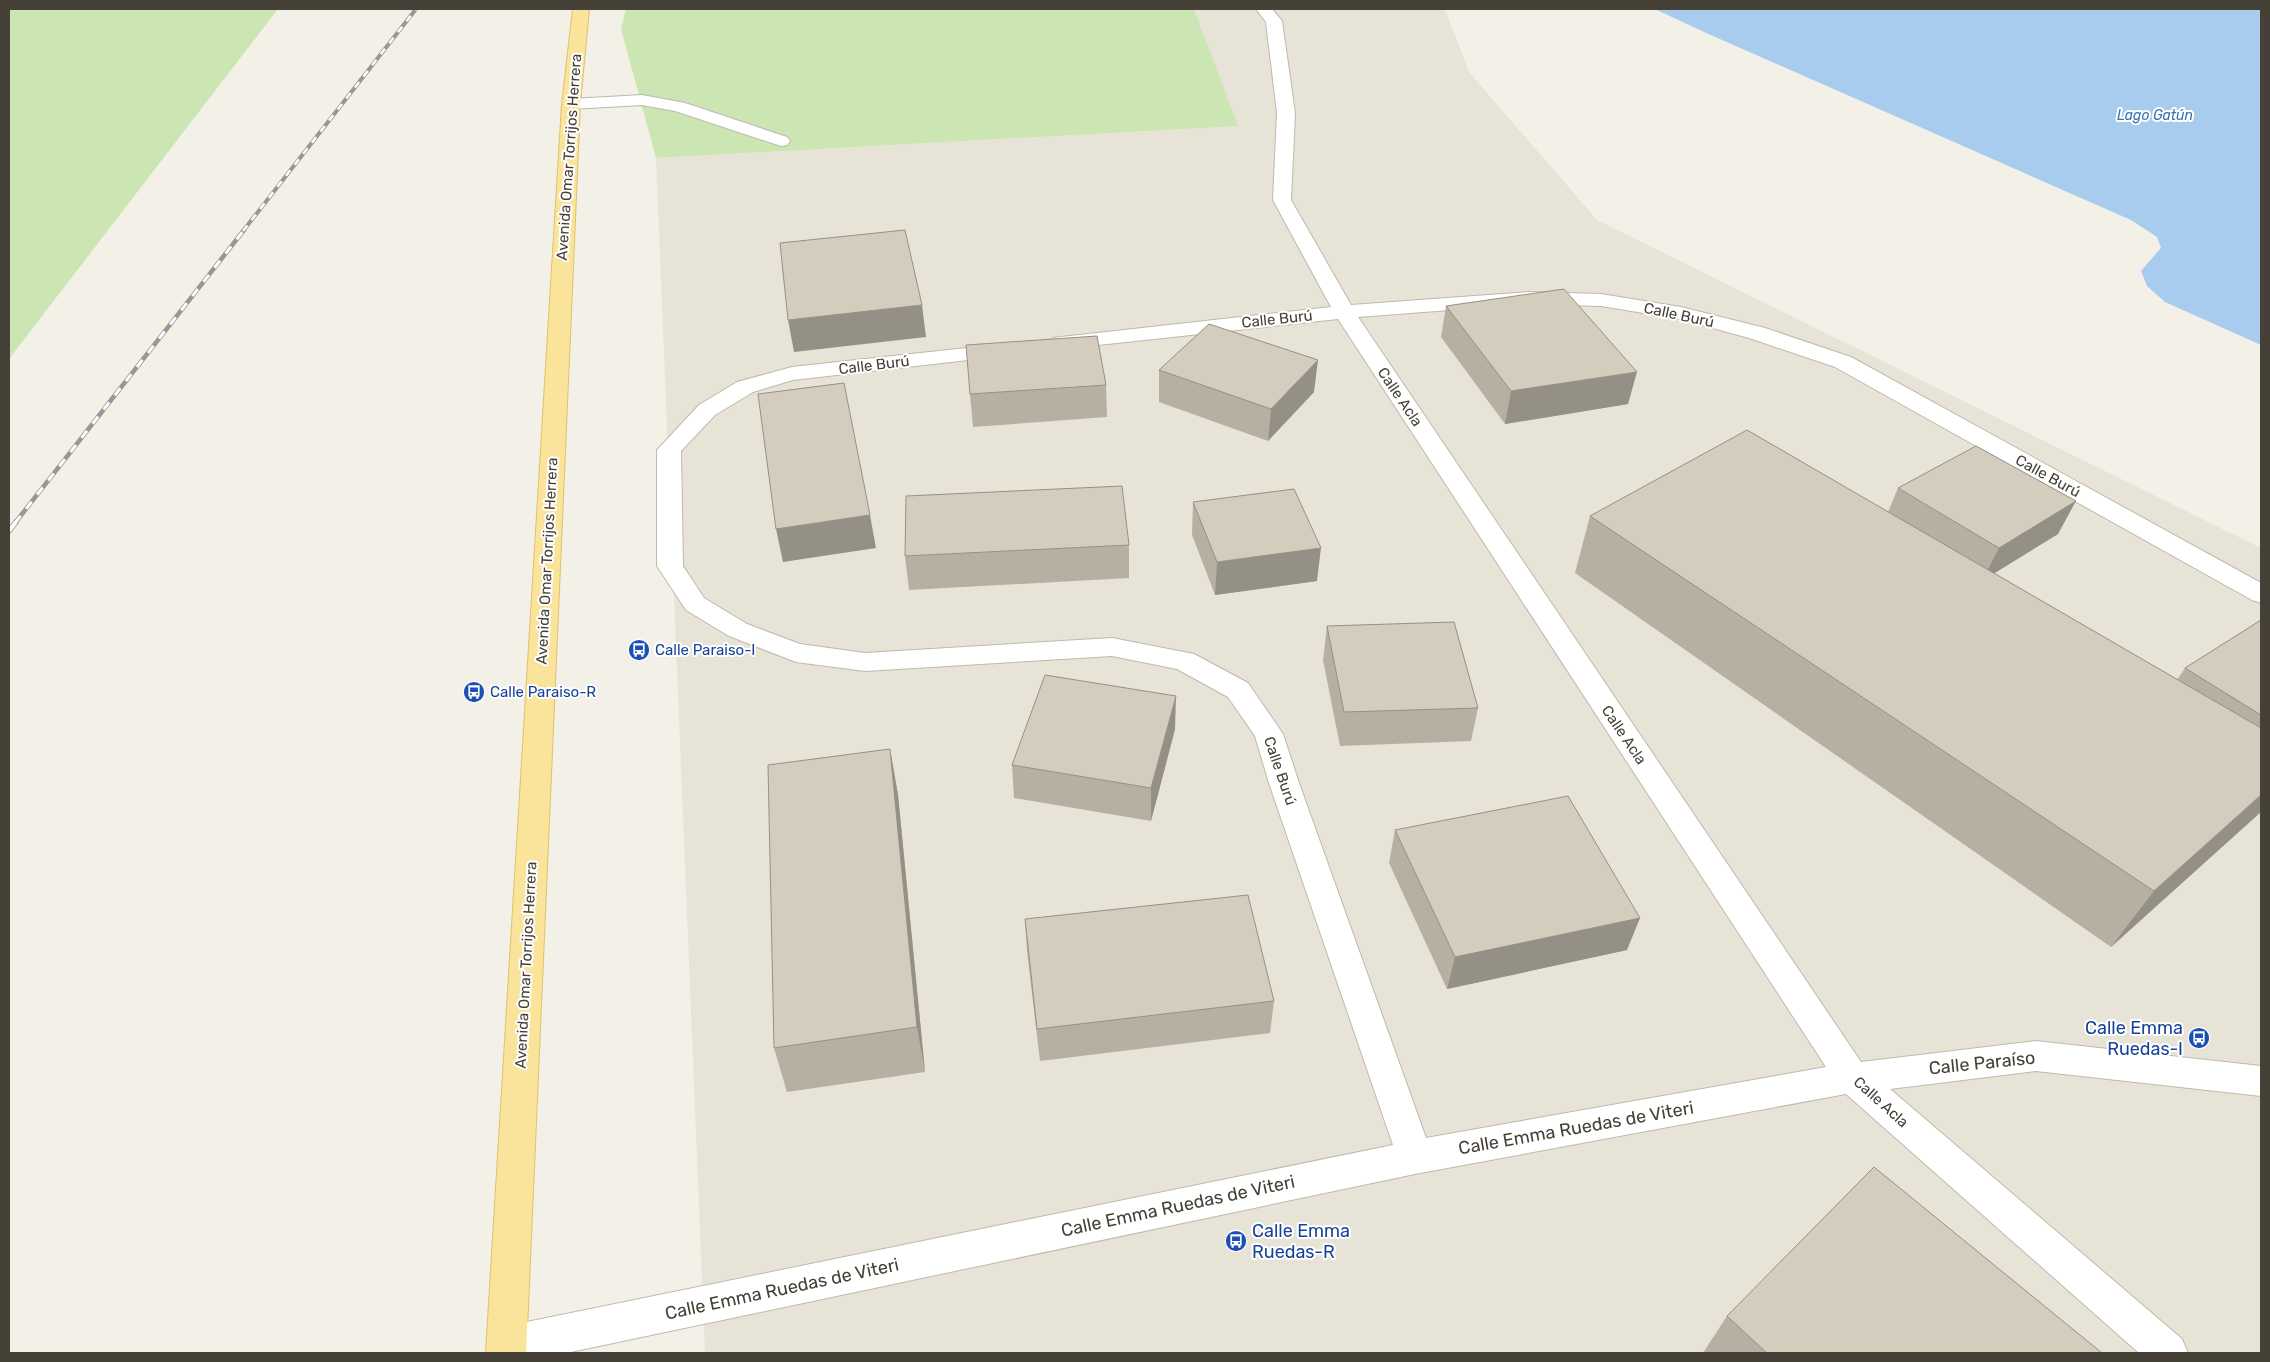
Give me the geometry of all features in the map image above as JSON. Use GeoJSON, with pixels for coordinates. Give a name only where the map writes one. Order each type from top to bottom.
{"type":"FeatureCollection","features":[{"type":"Feature","properties":{"kind":"main road","name":"Avenida Omar Torrijos Herrera"},"geometry":{"type":"LineString","coordinates":[[506,1350],[571,104],[581,9]]}},
{"type":"Feature","properties":{"kind":"street","name":"Calle Acla"},"geometry":{"type":"LineString","coordinates":[[1264,9],[1274,21],[1286,113],[1282,200],[1344,312],[1852,1078],[2168,1353]]}},
{"type":"Feature","properties":{"kind":"street"},"geometry":{"type":"LineString","coordinates":[[571,104],[642,100],[679,107],[781,141]]}},
{"type":"Feature","properties":{"kind":"street","name":"Calle Burú"},"geometry":{"type":"LineString","coordinates":[[1414,1157],[1284,783],[1269,734],[1238,690],[1184,661],[1112,647],[865,662],[796,653],[738,630],[695,604],[670,566],[669,450],[707,410],[745,387],[792,374],[1344,312],[1529,298],[1601,300],[1681,313],[1757,334],[1843,362],[2261,594]]}},
{"type":"Feature","properties":{"kind":"street","name":"Calle Paraíso"},"geometry":{"type":"LineString","coordinates":[[1852,1078],[2036,1056],[2261,1081]]}},
{"type":"Feature","properties":{"kind":"street","name":"Calle Emma Ruedas de Viteri"},"geometry":{"type":"LineString","coordinates":[[506,1350],[1414,1157],[1852,1078]]}},
{"type":"Feature","properties":{"kind":"shaded area"},"geometry":{"type":"Polygon","coordinates":[[[1194,9],[1445,9],[1469,72],[1597,220],[2261,548],[2261,1353],[705,1353],[656,158],[1237,126],[1194,9]]]}},
{"type":"Feature","properties":{"kind":"green space"},"geometry":{"type":"Polygon","coordinates":[[[9,9],[278,9],[9,359],[9,9]]]}},
{"type":"Feature","properties":{"kind":"green space"},"geometry":{"type":"Polygon","coordinates":[[[626,9],[1194,9],[1238,126],[656,158],[621,29],[626,9]]]}},
{"type":"Feature","properties":{"kind":"water","name":"Lago Gatún"},"geometry":{"type":"Polygon","coordinates":[[[1655,9],[2261,9],[2261,345],[2165,302],[2147,286],[2141,271],[2161,248],[2157,237],[2131,220],[1655,9]]]}},
{"type":"Feature","properties":{"kind":"building"},"geometry":{"type":"Polygon","coordinates":[[[905,230],[922,305],[788,320],[780,243],[905,230]]]}},
{"type":"Feature","properties":{"kind":"building"},"geometry":{"type":"Polygon","coordinates":[[[1564,289],[1637,372],[1511,391],[1446,306],[1564,289]]]}},
{"type":"Feature","properties":{"kind":"building"},"geometry":{"type":"Polygon","coordinates":[[[1209,324],[1318,360],[1271,409],[1159,370],[1209,324]]]}},
{"type":"Feature","properties":{"kind":"building"},"geometry":{"type":"Polygon","coordinates":[[[1097,336],[1106,385],[970,394],[966,345],[1097,336]]]}},
{"type":"Feature","properties":{"kind":"building"},"geometry":{"type":"Polygon","coordinates":[[[844,383],[870,515],[776,529],[758,394],[844,383]]]}},
{"type":"Feature","properties":{"kind":"building"},"geometry":{"type":"Polygon","coordinates":[[[1747,430],[2261,728],[2261,795],[2154,891],[1590,516],[1747,430]]]}},
{"type":"Feature","properties":{"kind":"building"},"geometry":{"type":"Polygon","coordinates":[[[1976,446],[2076,501],[1999,548],[1898,488],[1976,446]]]}},
{"type":"Feature","properties":{"kind":"building"},"geometry":{"type":"Polygon","coordinates":[[[1122,486],[1129,545],[905,556],[906,496],[1122,486]]]}},
{"type":"Feature","properties":{"kind":"building"},"geometry":{"type":"Polygon","coordinates":[[[1294,489],[1321,548],[1217,562],[1193,502],[1294,489]]]}},
{"type":"Feature","properties":{"kind":"building"},"geometry":{"type":"Polygon","coordinates":[[[2261,620],[2261,715],[2185,668],[2261,620]]]}},
{"type":"Feature","properties":{"kind":"building"},"geometry":{"type":"Polygon","coordinates":[[[1454,622],[1478,708],[1344,712],[1327,626],[1454,622]]]}},
{"type":"Feature","properties":{"kind":"building"},"geometry":{"type":"Polygon","coordinates":[[[1045,675],[1176,696],[1151,788],[1012,765],[1045,675]]]}},
{"type":"Feature","properties":{"kind":"building"},"geometry":{"type":"Polygon","coordinates":[[[890,749],[917,1027],[774,1048],[768,765],[890,749]]]}},
{"type":"Feature","properties":{"kind":"building"},"geometry":{"type":"Polygon","coordinates":[[[1568,796],[1640,918],[1455,957],[1395,830],[1568,796]]]}},
{"type":"Feature","properties":{"kind":"building"},"geometry":{"type":"Polygon","coordinates":[[[1248,895],[1274,1001],[1037,1029],[1025,919],[1248,895]]]}},
{"type":"Feature","properties":{"kind":"building"},"geometry":{"type":"Polygon","coordinates":[[[1874,1167],[2102,1353],[1767,1353],[1727,1316],[1874,1167]]]}},
{"type":"Feature","properties":{"kind":"railway"},"geometry":{"type":"LineString","coordinates":[[243,231],[416,9]]}},
{"type":"Feature","properties":{"kind":"railway"},"geometry":{"type":"LineString","coordinates":[[15,523],[244,230]]}},
{"type":"Feature","properties":{"kind":"railway"},"geometry":{"type":"LineString","coordinates":[[9,531],[16,522]]}},
{"type":"Feature","properties":{"kind":"place","name":"Calle Paraiso-I"},"geometry":{"type":"Point","coordinates":[639,650]}},
{"type":"Feature","properties":{"kind":"place","name":"Calle Paraiso-R"},"geometry":{"type":"Point","coordinates":[474,692]}},
{"type":"Feature","properties":{"kind":"place","name":"Calle Emma Ruedas-I"},"geometry":{"type":"Point","coordinates":[2199,1038]}},
{"type":"Feature","properties":{"kind":"place","name":"Calle Emma Ruedas-R"},"geometry":{"type":"Point","coordinates":[1236,1241]}}]}
